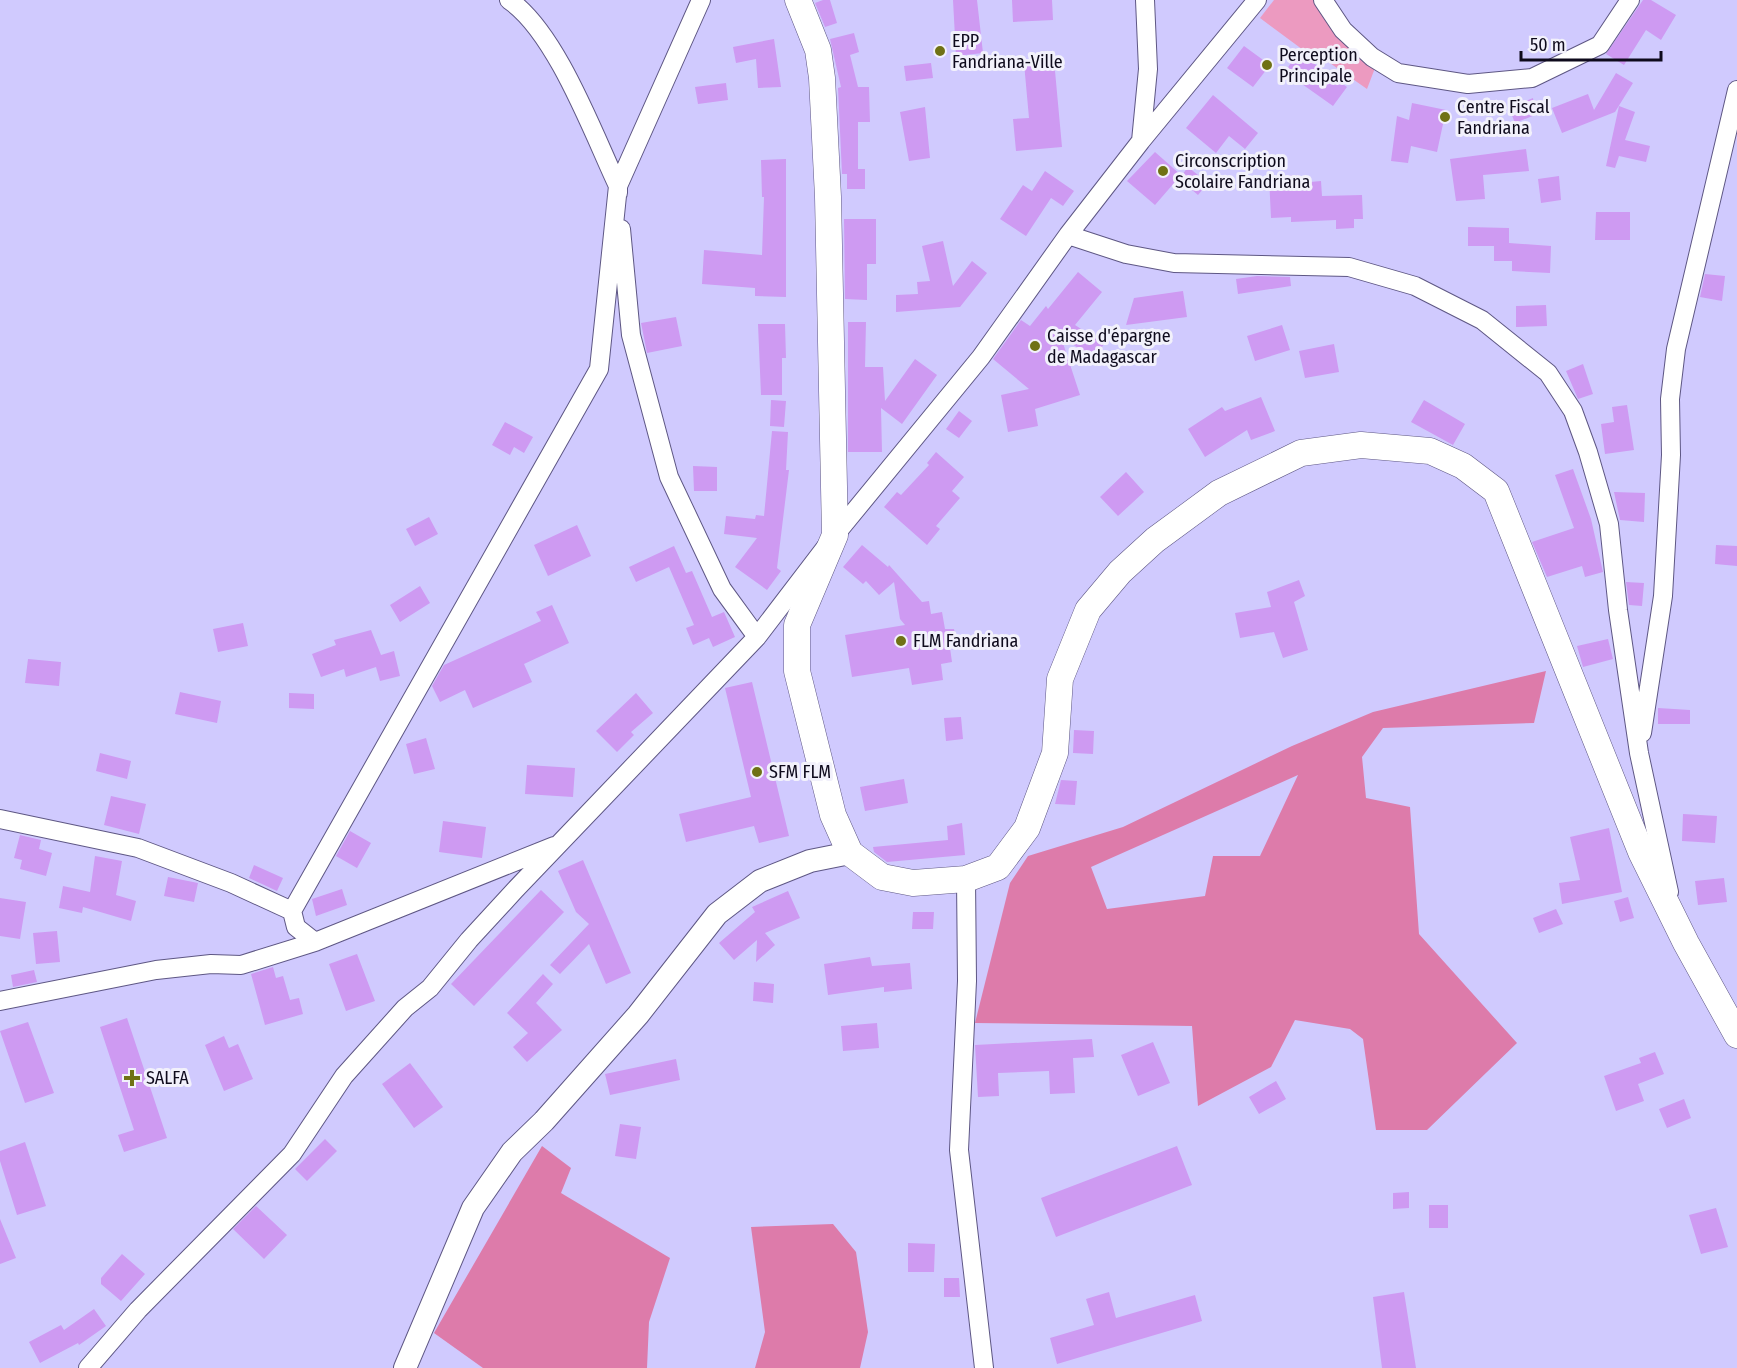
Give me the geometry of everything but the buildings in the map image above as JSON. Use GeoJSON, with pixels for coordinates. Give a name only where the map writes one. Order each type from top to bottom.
{"type":"FeatureCollection","features":[{"type":"Feature","properties":{"kind":"main road"},"geometry":{"type":"LineString","coordinates":[[798,0],[818,50],[822,78],[828,197],[835,536],[797,625],[797,671],[833,815],[850,853],[882,877],[912,883],[966,879],[998,867],[1026,828],[1055,750],[1060,679],[1088,610],[1120,572],[1155,540],[1219,493],[1301,453],[1361,445],[1430,451],[1463,466],[1496,491],[1641,852],[1674,920],[1737,1035]]}},
{"type":"Feature","properties":{"kind":"street"},"geometry":{"type":"LineString","coordinates":[[509,0],[518,6],[557,55],[618,186],[631,335],[669,477],[722,588],[757,637]]}},
{"type":"Feature","properties":{"kind":"street"},"geometry":{"type":"LineString","coordinates":[[315,942],[296,927],[292,911],[599,369],[618,186],[701,0]]}},
{"type":"Feature","properties":{"kind":"street"},"geometry":{"type":"LineString","coordinates":[[1141,141],[1148,69],[1145,0]]}},
{"type":"Feature","properties":{"kind":"street"},"geometry":{"type":"LineString","coordinates":[[88,1368],[138,1310],[292,1154],[344,1076],[405,1008],[430,988],[469,940],[757,637],[835,536],[981,357],[1068,235],[1141,141],[1257,0]]}},
{"type":"Feature","properties":{"kind":"street"},"geometry":{"type":"LineString","coordinates":[[1323,0],[1342,30],[1372,57],[1398,73],[1468,84],[1532,78],[1600,45],[1630,0]]}},
{"type":"Feature","properties":{"kind":"street"},"geometry":{"type":"LineString","coordinates":[[1640,753],[1663,596],[1671,455],[1670,399],[1676,349],[1737,90]]}},
{"type":"Feature","properties":{"kind":"street"},"geometry":{"type":"LineString","coordinates":[[1068,235],[1126,254],[1174,263],[1349,267],[1415,286],[1482,320],[1548,373],[1573,411],[1588,452],[1609,524],[1618,610],[1640,753],[1674,920]]}},
{"type":"Feature","properties":{"kind":"street"},"geometry":{"type":"LineString","coordinates":[[0,819],[138,848],[231,883],[292,911]]}},
{"type":"Feature","properties":{"kind":"street"},"geometry":{"type":"LineString","coordinates":[[0,1001],[156,970],[211,964],[241,965],[315,942],[561,843]]}},
{"type":"Feature","properties":{"kind":"street"},"geometry":{"type":"LineString","coordinates":[[405,1368],[473,1208],[512,1152],[544,1121],[639,1016],[717,915],[760,881],[810,861],[850,853]]}},
{"type":"Feature","properties":{"kind":"street"},"geometry":{"type":"LineString","coordinates":[[966,879],[968,981],[959,1150],[984,1368]]}},
{"type":"Feature","properties":{"kind":"shaded area"},"geometry":{"type":"Polygon","coordinates":[[[1274,0],[1314,0],[1358,58],[1375,68],[1367,89],[1317,54],[1314,58],[1260,18],[1274,0]]]}},
{"type":"Feature","properties":{"kind":"shaded area"},"geometry":{"type":"Polygon","coordinates":[[[1546,671],[1534,723],[1383,728],[1362,757],[1366,798],[1410,807],[1419,934],[1517,1043],[1427,1130],[1376,1130],[1363,1039],[1350,1029],[1295,1020],[1271,1067],[1198,1106],[1192,1026],[975,1023],[1010,883],[1028,856],[1123,827],[1292,746],[1373,712],[1546,671]],[[1298,775],[1091,867],[1107,909],[1205,896],[1213,856],[1260,856],[1298,775]]]}},
{"type":"Feature","properties":{"kind":"shaded area"},"geometry":{"type":"Polygon","coordinates":[[[542,1146],[571,1168],[561,1193],[670,1258],[649,1322],[647,1368],[483,1368],[434,1333],[542,1146]]]}},
{"type":"Feature","properties":{"kind":"shaded area"},"geometry":{"type":"Polygon","coordinates":[[[833,1224],[856,1252],[868,1332],[860,1368],[755,1368],[765,1332],[751,1227],[833,1224]]]}},
{"type":"Feature","properties":{"kind":"place","name":"EPP Fandriana-Ville"},"geometry":{"type":"Point","coordinates":[940,51]}},
{"type":"Feature","properties":{"kind":"place","name":"Perception Principale"},"geometry":{"type":"Point","coordinates":[1267,65]}},
{"type":"Feature","properties":{"kind":"place","name":"Centre Fiscal Fandriana"},"geometry":{"type":"Point","coordinates":[1445,117]}},
{"type":"Feature","properties":{"kind":"place","name":"Circonscription Scolaire Fandriana"},"geometry":{"type":"Point","coordinates":[1163,171]}},
{"type":"Feature","properties":{"kind":"place","name":"Caisse d'épargne de Madagascar"},"geometry":{"type":"Point","coordinates":[1035,346]}},
{"type":"Feature","properties":{"kind":"place","name":"FLM Fandriana"},"geometry":{"type":"Point","coordinates":[901,641]}},
{"type":"Feature","properties":{"kind":"place","name":"SFM FLM"},"geometry":{"type":"Point","coordinates":[757,772]}},
{"type":"Feature","properties":{"kind":"place","name":"SALFA"},"geometry":{"type":"Point","coordinates":[132,1078]}}]}
